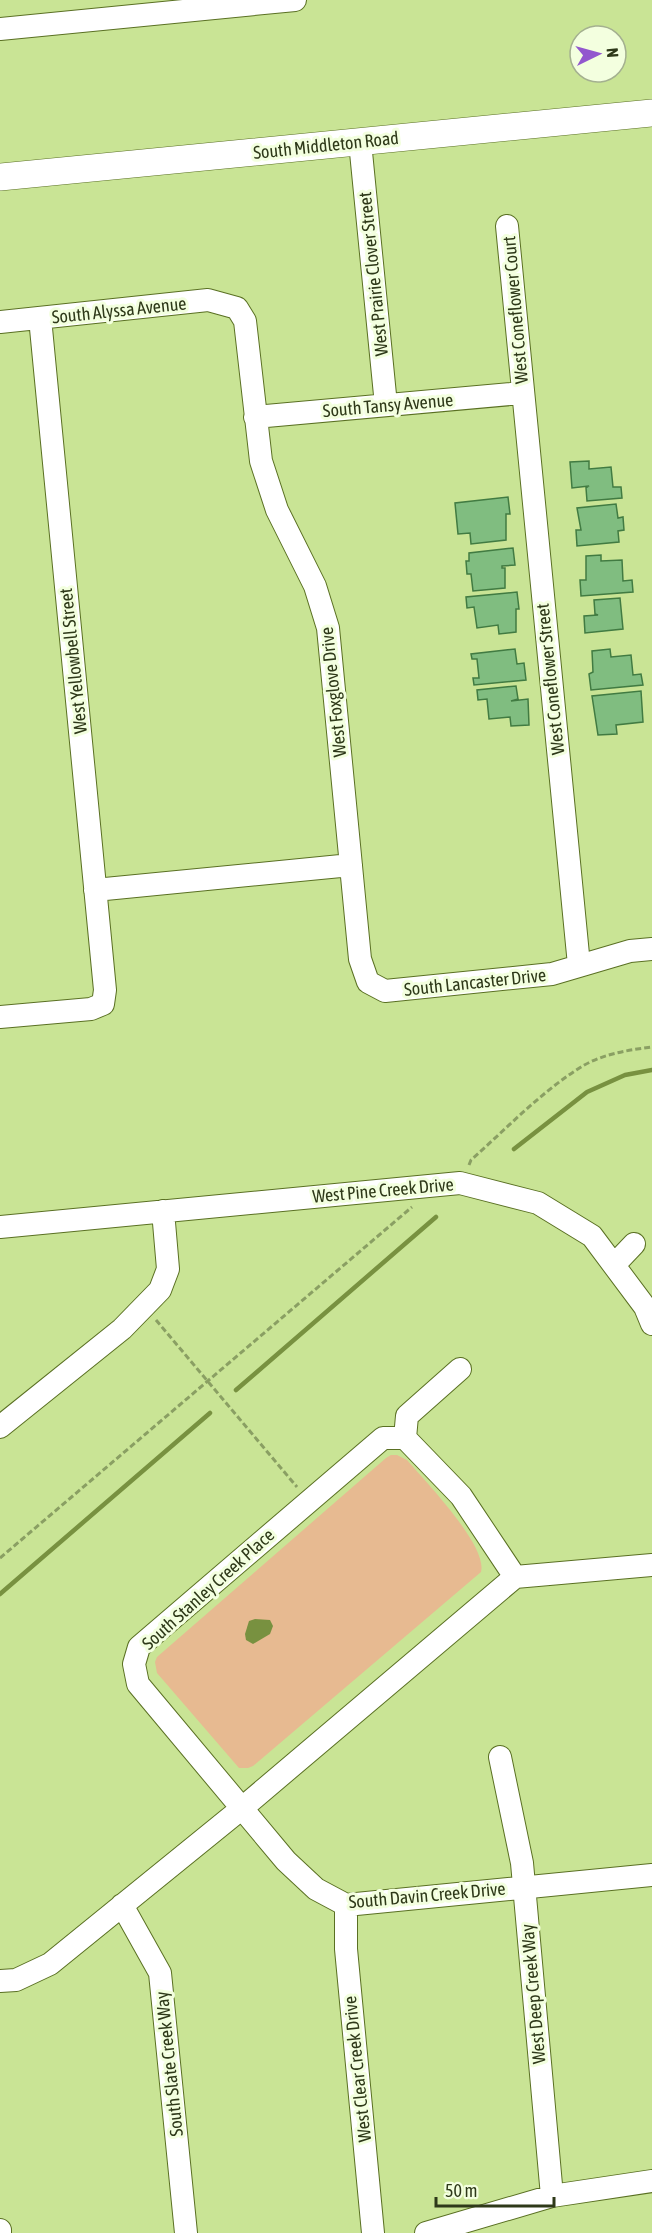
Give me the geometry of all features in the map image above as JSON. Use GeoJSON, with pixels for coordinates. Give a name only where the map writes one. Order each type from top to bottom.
{"type":"FeatureCollection","features":[{"type":"Feature","properties":{"kind":"main road","name":"South Middleton Road"},"geometry":{"type":"LineString","coordinates":[[0,177],[652,113]]}},
{"type":"Feature","properties":{"kind":"street"},"geometry":{"type":"LineString","coordinates":[[0,29],[295,0]]}},
{"type":"Feature","properties":{"kind":"street","name":"West Prairie Clover Street"},"geometry":{"type":"LineString","coordinates":[[360,142],[386,405]]}},
{"type":"Feature","properties":{"kind":"street","name":"West Coneflower Court"},"geometry":{"type":"LineString","coordinates":[[507,226],[522,393]]}},
{"type":"Feature","properties":{"kind":"street","name":"South Alyssa Avenue"},"geometry":{"type":"LineString","coordinates":[[0,322],[208,300],[237,308]]}},
{"type":"Feature","properties":{"kind":"street","name":"West Foxglove Drive"},"geometry":{"type":"LineString","coordinates":[[237,308],[245,321],[261,461],[277,510],[315,586],[328,628],[360,959],[368,982]]}},
{"type":"Feature","properties":{"kind":"street","name":"West Yellowbell Street"},"geometry":{"type":"LineString","coordinates":[[0,1017],[91,1009],[103,1004],[105,990],[40,318]]}},
{"type":"Feature","properties":{"kind":"street","name":"South Tansy Avenue"},"geometry":{"type":"LineString","coordinates":[[255,417],[522,393]]}},
{"type":"Feature","properties":{"kind":"street","name":"West Coneflower Street"},"geometry":{"type":"LineString","coordinates":[[522,393],[579,965]]}},
{"type":"Feature","properties":{"kind":"street"},"geometry":{"type":"LineString","coordinates":[[95,890],[351,866]]}},
{"type":"Feature","properties":{"kind":"street","name":"South Lancaster Drive"},"geometry":{"type":"LineString","coordinates":[[368,982],[385,991],[552,974],[630,951],[652,949]]}},
{"type":"Feature","properties":{"kind":"street","name":"West Pine Creek Drive"},"geometry":{"type":"LineString","coordinates":[[0,1227],[460,1183],[538,1203],[592,1236],[645,1307],[652,1324]]}},
{"type":"Feature","properties":{"kind":"street"},"geometry":{"type":"LineString","coordinates":[[0,1427],[122,1329],[160,1290],[168,1269],[163,1211]]}},
{"type":"Feature","properties":{"kind":"street"},"geometry":{"type":"LineString","coordinates":[[614,1265],[633,1244]]}},
{"type":"Feature","properties":{"kind":"street"},"geometry":{"type":"LineString","coordinates":[[460,1369],[407,1416],[405,1438],[460,1496],[516,1577]]}},
{"type":"Feature","properties":{"kind":"street","name":"South Stanley Creek Place"},"geometry":{"type":"LineString","coordinates":[[241,1809],[138,1684],[134,1664],[140,1647],[383,1438],[405,1438]]}},
{"type":"Feature","properties":{"kind":"street"},"geometry":{"type":"LineString","coordinates":[[0,1981],[16,1980],[50,1964],[241,1809],[516,1577],[652,1565]]}},
{"type":"Feature","properties":{"kind":"street","name":"West Deep Creek Way"},"geometry":{"type":"LineString","coordinates":[[500,1757],[512,1809],[524,1888],[552,2196]]}},
{"type":"Feature","properties":{"kind":"street","name":"South Davin Creek Drive"},"geometry":{"type":"LineString","coordinates":[[241,1809],[286,1861],[316,1889],[346,1905],[652,1875]]}},
{"type":"Feature","properties":{"kind":"street","name":"South Slate Creek Way"},"geometry":{"type":"LineString","coordinates":[[122,1905],[160,1973],[186,2233]]}},
{"type":"Feature","properties":{"kind":"street","name":"West Clear Creek Drive"},"geometry":{"type":"LineString","coordinates":[[346,1905],[346,1949],[373,2233]]}},
{"type":"Feature","properties":{"kind":"street"},"geometry":{"type":"LineString","coordinates":[[426,2233],[552,2196],[652,2181]]}},
{"type":"Feature","properties":{"kind":"path"},"geometry":{"type":"LineString","coordinates":[[460,1183],[471,1160],[551,1089],[582,1066],[623,1050],[652,1047]]}},
{"type":"Feature","properties":{"kind":"path"},"geometry":{"type":"LineString","coordinates":[[0,1558],[412,1207],[410,1187]]}},
{"type":"Feature","properties":{"kind":"path"},"geometry":{"type":"LineString","coordinates":[[145,1307],[309,1501]]}},
{"type":"Feature","properties":{"kind":"shaded area"},"geometry":{"type":"Polygon","coordinates":[[[391,1455],[407,1460],[453,1514],[475,1546],[481,1561],[481,1572],[253,1766],[239,1768],[157,1673],[155,1662],[157,1657],[391,1455]]]}},
{"type":"Feature","properties":{"kind":"shaded area"},"geometry":{"type":"Polygon","coordinates":[[[270,1620],[273,1626],[270,1634],[253,1644],[246,1640],[245,1634],[249,1621],[270,1620]]]}},
{"type":"Feature","properties":{"kind":"building"},"geometry":{"type":"Polygon","coordinates":[[[589,461],[589,469],[611,467],[613,487],[621,487],[622,498],[587,501],[586,488],[589,486],[572,488],[570,462],[589,461]]]}},
{"type":"Feature","properties":{"kind":"building"},"geometry":{"type":"Polygon","coordinates":[[[508,497],[510,514],[506,514],[506,540],[471,544],[470,533],[458,534],[455,503],[508,497]]]}},
{"type":"Feature","properties":{"kind":"building"},"geometry":{"type":"Polygon","coordinates":[[[616,504],[618,518],[623,517],[624,530],[618,531],[619,542],[577,546],[576,530],[581,530],[577,508],[616,504]]]}},
{"type":"Feature","properties":{"kind":"building"},"geometry":{"type":"Polygon","coordinates":[[[513,548],[515,565],[502,566],[505,568],[505,588],[473,591],[471,574],[467,574],[466,561],[469,561],[469,553],[513,548]]]}},
{"type":"Feature","properties":{"kind":"building"},"geometry":{"type":"Polygon","coordinates":[[[601,555],[601,561],[622,560],[623,581],[632,580],[633,592],[581,596],[580,580],[586,580],[586,556],[601,555]]]}},
{"type":"Feature","properties":{"kind":"building"},"geometry":{"type":"Polygon","coordinates":[[[517,592],[519,609],[516,609],[516,632],[499,634],[498,625],[477,628],[474,607],[467,608],[466,597],[517,592]]]}},
{"type":"Feature","properties":{"kind":"building"},"geometry":{"type":"Polygon","coordinates":[[[620,598],[623,629],[585,633],[584,616],[598,615],[595,614],[594,600],[620,598]]]}},
{"type":"Feature","properties":{"kind":"building"},"geometry":{"type":"Polygon","coordinates":[[[515,649],[517,664],[524,663],[526,680],[474,685],[473,678],[479,678],[477,659],[472,659],[471,654],[515,649]]]}},
{"type":"Feature","properties":{"kind":"building"},"geometry":{"type":"Polygon","coordinates":[[[610,649],[611,657],[631,655],[633,675],[641,674],[643,685],[591,690],[589,674],[593,672],[592,651],[610,649]]]}},
{"type":"Feature","properties":{"kind":"building"},"geometry":{"type":"Polygon","coordinates":[[[516,686],[518,699],[511,701],[528,699],[529,725],[511,726],[510,717],[489,719],[487,699],[478,700],[477,690],[516,686]]]}},
{"type":"Feature","properties":{"kind":"building"},"geometry":{"type":"Polygon","coordinates":[[[641,691],[643,722],[616,725],[617,734],[598,735],[592,696],[641,691]]]}},
{"type":"Feature","properties":{"kind":"waterway"},"geometry":{"type":"LineString","coordinates":[[514,1149],[587,1092],[625,1075],[652,1070]]}},
{"type":"Feature","properties":{"kind":"waterway"},"geometry":{"type":"LineString","coordinates":[[236,1390],[436,1217]]}},
{"type":"Feature","properties":{"kind":"waterway"},"geometry":{"type":"LineString","coordinates":[[0,1594],[210,1413]]}}]}
